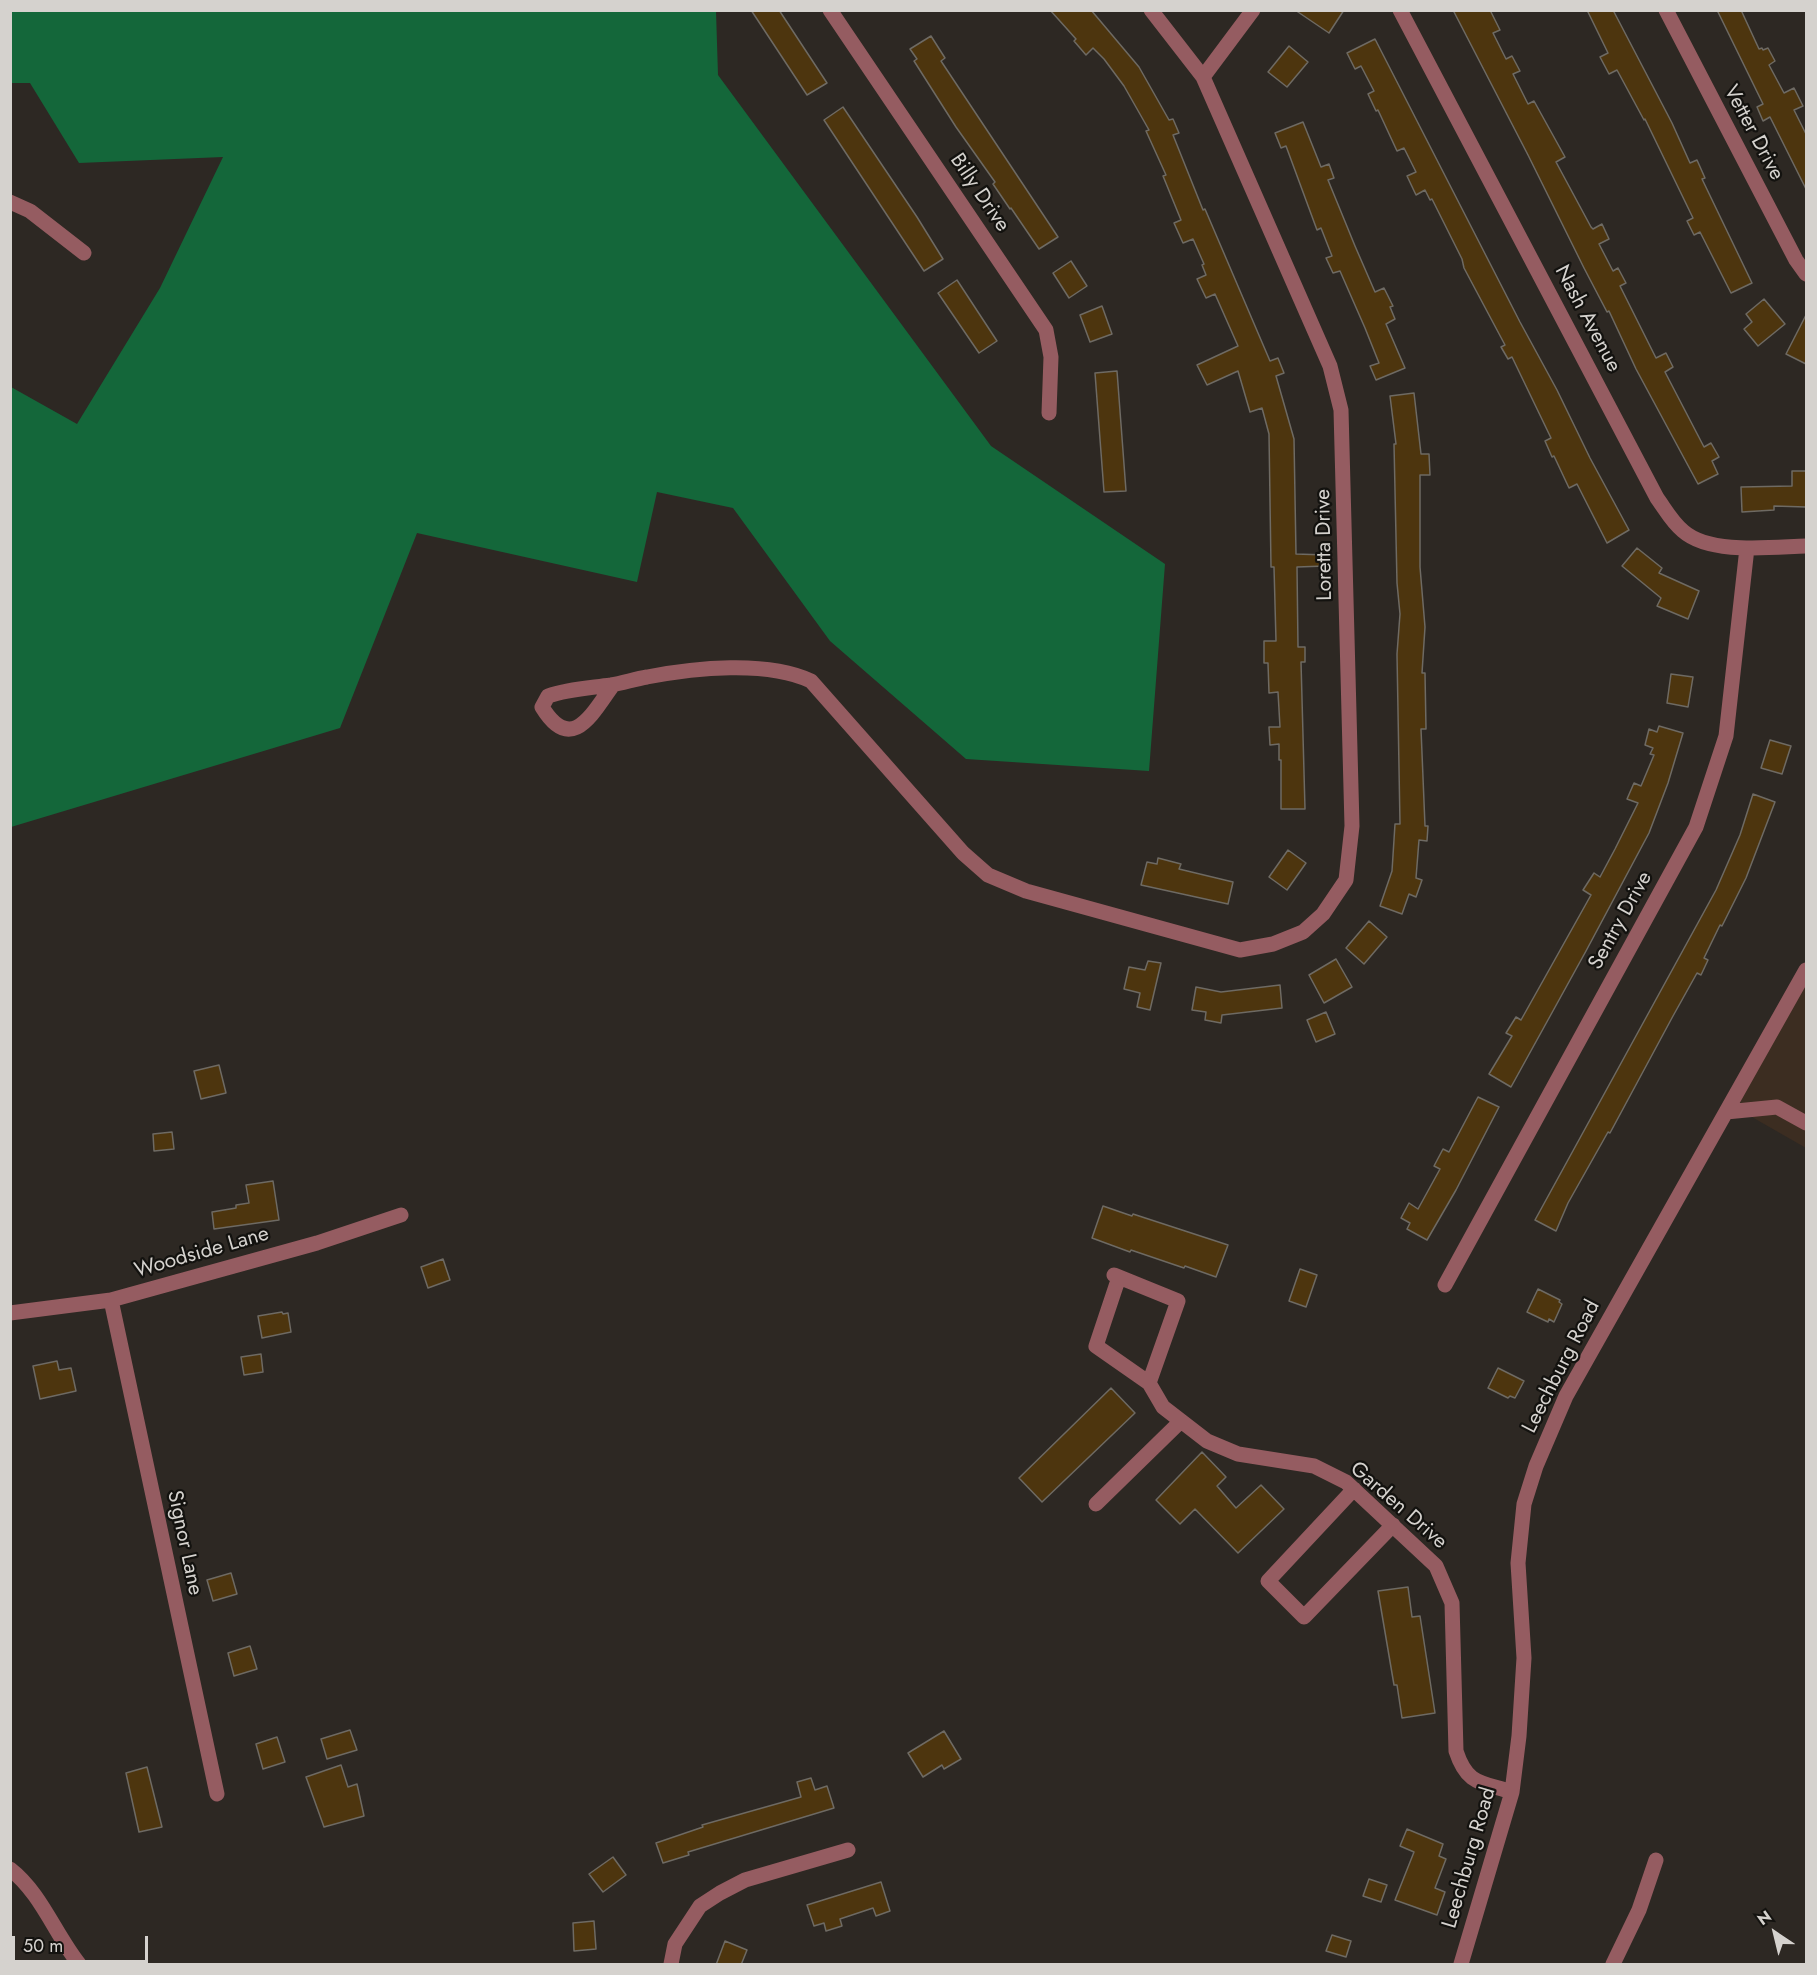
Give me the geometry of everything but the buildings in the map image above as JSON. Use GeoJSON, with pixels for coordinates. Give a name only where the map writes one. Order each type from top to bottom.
{"type":"FeatureCollection","features":[{"type":"Feature","properties":{"kind":"street","name":"Billy Drive"},"geometry":{"type":"LineString","coordinates":[[830,10],[1046,330],[1051,357],[1049,412]]}},
{"type":"Feature","properties":{"kind":"street","name":"Loretta Drive"},"geometry":{"type":"LineString","coordinates":[[613,685],[647,677],[711,668],[749,669],[803,677],[811,681],[973,864],[988,875],[1026,891],[1240,950],[1273,944],[1303,932],[1323,914],[1346,880],[1352,826],[1341,410],[1330,366],[1203,77],[1151,10]]}},
{"type":"Feature","properties":{"kind":"street"},"geometry":{"type":"LineString","coordinates":[[1203,77],[1253,10]]}},
{"type":"Feature","properties":{"kind":"street","name":"Nash Avenue"},"geometry":{"type":"LineString","coordinates":[[1400,10],[1657,498],[1683,532],[1702,543],[1747,548],[1806,546]]}},
{"type":"Feature","properties":{"kind":"street","name":"Vetter Drive"},"geometry":{"type":"LineString","coordinates":[[1666,10],[1796,260],[1806,274]]}},
{"type":"Feature","properties":{"kind":"street"},"geometry":{"type":"LineString","coordinates":[[10,202],[30,211],[84,253]]}},
{"type":"Feature","properties":{"kind":"street","name":"Sentry Drive"},"geometry":{"type":"LineString","coordinates":[[1445,1285],[1696,827],[1726,736],[1747,548]]}},
{"type":"Feature","properties":{"kind":"street","name":"Leechburg Road"},"geometry":{"type":"LineString","coordinates":[[1461,1965],[1512,1792],[1519,1736],[1524,1658],[1518,1563],[1524,1504],[1536,1466],[1566,1396],[1806,970]]}},
{"type":"Feature","properties":{"kind":"street"},"geometry":{"type":"LineString","coordinates":[[1726,1112],[1777,1107],[1806,1123]]}},
{"type":"Feature","properties":{"kind":"street","name":"Woodside Lane"},"geometry":{"type":"LineString","coordinates":[[10,1313],[111,1300],[317,1243],[402,1215]]}},
{"type":"Feature","properties":{"kind":"street"},"geometry":{"type":"LineString","coordinates":[[1117,1276],[1178,1302],[1149,1383],[1096,1346],[1117,1276]]}},
{"type":"Feature","properties":{"kind":"street","name":"Signor Lane"},"geometry":{"type":"LineString","coordinates":[[111,1300],[217,1794]]}},
{"type":"Feature","properties":{"kind":"street","name":"Garden Drive"},"geometry":{"type":"LineString","coordinates":[[1149,1383],[1163,1407],[1207,1441],[1238,1454],[1314,1466],[1346,1482],[1436,1566],[1452,1603],[1456,1751],[1462,1768],[1473,1780],[1512,1792]]}},
{"type":"Feature","properties":{"kind":"street"},"geometry":{"type":"LineString","coordinates":[[1096,1504],[1181,1421]]}},
{"type":"Feature","properties":{"kind":"street"},"geometry":{"type":"LineString","coordinates":[[1353,1489],[1268,1581],[1304,1617],[1393,1525]]}},
{"type":"Feature","properties":{"kind":"street"},"geometry":{"type":"LineString","coordinates":[[671,1965],[675,1944],[700,1906],[720,1893],[745,1880],[848,1850]]}},
{"type":"Feature","properties":{"kind":"street"},"geometry":{"type":"LineString","coordinates":[[1613,1965],[1639,1910],[1656,1860]]}},
{"type":"Feature","properties":{"kind":"street"},"geometry":{"type":"LineString","coordinates":[[10,1869],[35,1896],[67,1950],[79,1965]]}},
{"type":"Feature","properties":{"kind":"shaded area"},"geometry":{"type":"Polygon","coordinates":[[[1806,977],[1806,1148],[1731,1105],[1806,977]]]}},
{"type":"Feature","properties":{"kind":"green space"},"geometry":{"type":"Polygon","coordinates":[[[11,10],[716,11],[718,75],[991,446],[1165,564],[1149,771],[966,759],[830,641],[733,508],[657,492],[637,582],[417,533],[340,728],[11,827],[11,387],[77,424],[160,288],[223,157],[79,163],[30,83],[11,83],[11,10]]]}}]}
